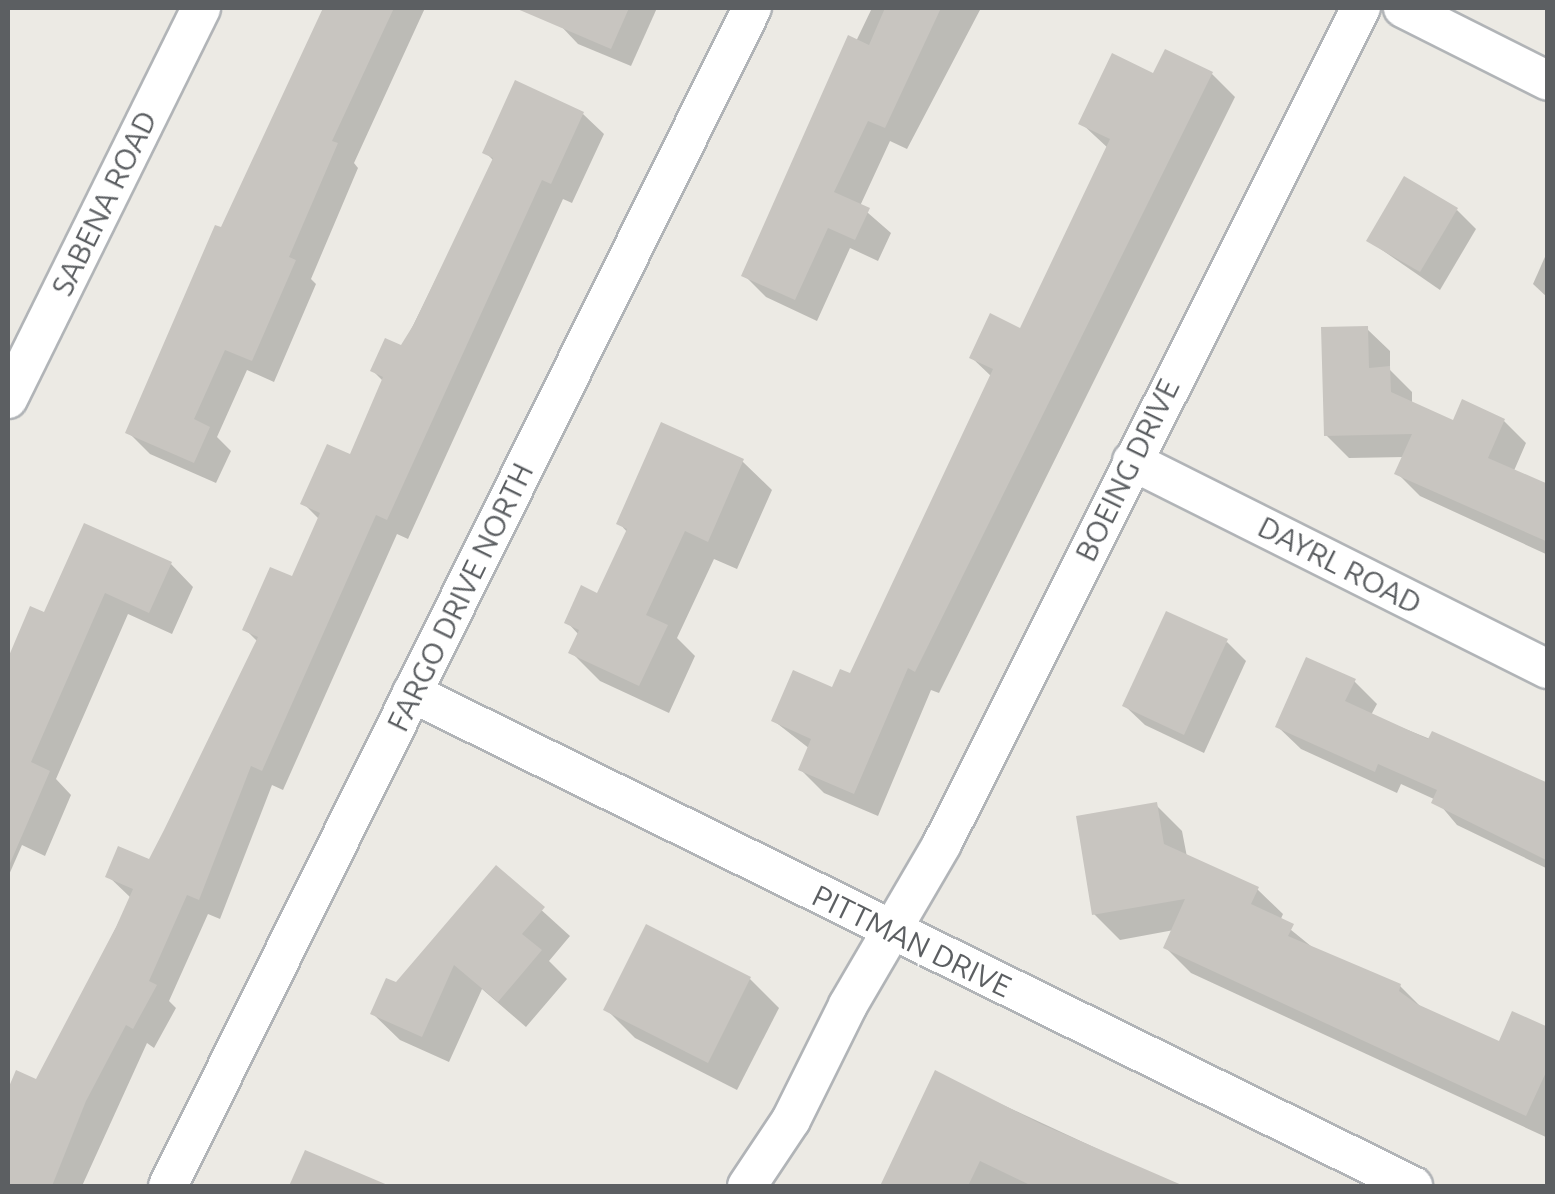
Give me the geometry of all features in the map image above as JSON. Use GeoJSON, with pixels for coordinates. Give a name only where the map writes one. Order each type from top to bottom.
{"type":"FeatureCollection","features":[{"type":"Feature","properties":{"kind":"street","name":"SABENA ROAD"},"geometry":{"type":"LineString","coordinates":[[8,399],[201,8]]}},
{"type":"Feature","properties":{"kind":"street","name":"FARGO DRIVE NORTH"},"geometry":{"type":"LineString","coordinates":[[168,1186],[752,8]]}},
{"type":"Feature","properties":{"kind":"street","name":"BOEING DRIVE"},"geometry":{"type":"LineString","coordinates":[[747,1186],[791,1120],[848,1005],[892,932],[1361,8]]}},
{"type":"Feature","properties":{"kind":"street"},"geometry":{"type":"LineString","coordinates":[[1403,8],[1548,80]]}},
{"type":"Feature","properties":{"kind":"street","name":"DAYRL ROAD"},"geometry":{"type":"LineString","coordinates":[[1132,461],[1548,669]]}},
{"type":"Feature","properties":{"kind":"street","name":"PITTMAN DRIVE"},"geometry":{"type":"LineString","coordinates":[[412,693],[1413,1186]]}},
{"type":"Feature","properties":{"kind":"building"},"geometry":{"type":"Polygon","coordinates":[[[323,8],[394,8],[332,141],[338,143],[289,257],[296,260],[252,361],[225,350],[194,419],[210,427],[194,463],[125,433],[215,225],[221,227],[323,8]]]}},
{"type":"Feature","properties":{"kind":"building"},"geometry":{"type":"Polygon","coordinates":[[[515,8],[629,8],[611,49],[515,8]]]}},
{"type":"Feature","properties":{"kind":"building"},"geometry":{"type":"Polygon","coordinates":[[[885,8],[941,8],[885,128],[868,121],[834,192],[870,208],[855,240],[828,228],[795,300],[741,276],[848,35],[869,45],[885,8]]]}},
{"type":"Feature","properties":{"kind":"building"},"geometry":{"type":"Polygon","coordinates":[[[1165,49],[1213,72],[915,672],[908,668],[854,794],[798,770],[811,739],[771,721],[793,670],[832,687],[840,669],[850,673],[993,369],[969,358],[990,313],[1020,328],[1110,139],[1078,124],[1112,53],[1153,73],[1165,49]]]}},
{"type":"Feature","properties":{"kind":"building"},"geometry":{"type":"Polygon","coordinates":[[[515,80],[584,112],[551,184],[542,180],[387,520],[376,515],[262,771],[251,766],[199,900],[187,895],[149,981],[157,985],[133,1029],[126,1025],[86,1101],[52,1186],[8,1186],[8,1089],[16,1070],[36,1079],[116,927],[133,889],[105,877],[118,846],[149,859],[258,637],[242,630],[270,567],[292,576],[320,513],[300,504],[327,444],[350,454],[383,377],[370,371],[385,338],[401,345],[414,324],[493,158],[482,153],[515,80]]]}},
{"type":"Feature","properties":{"kind":"building"},"geometry":{"type":"Polygon","coordinates":[[[1404,176],[1458,208],[1420,272],[1366,241],[1404,176]]]}},
{"type":"Feature","properties":{"kind":"building"},"geometry":{"type":"Polygon","coordinates":[[[1368,326],[1369,368],[1390,366],[1391,392],[1453,420],[1462,399],[1505,419],[1488,458],[1548,484],[1548,542],[1394,474],[1412,434],[1324,436],[1321,327],[1368,326]]]}},
{"type":"Feature","properties":{"kind":"building"},"geometry":{"type":"Polygon","coordinates":[[[661,422],[744,459],[708,542],[685,531],[646,615],[668,625],[639,686],[568,653],[579,630],[564,623],[581,585],[597,593],[627,529],[616,524],[661,422]]]}},
{"type":"Feature","properties":{"kind":"building"},"geometry":{"type":"Polygon","coordinates":[[[84,523],[172,562],[149,613],[105,593],[31,762],[50,771],[8,868],[8,658],[30,606],[44,612],[84,523]]]}},
{"type":"Feature","properties":{"kind":"building"},"geometry":{"type":"Polygon","coordinates":[[[1166,611],[1228,639],[1184,735],[1122,706],[1166,611]]]}},
{"type":"Feature","properties":{"kind":"building"},"geometry":{"type":"Polygon","coordinates":[[[1306,657],[1356,679],[1345,701],[1428,739],[1432,731],[1548,783],[1548,861],[1431,803],[1437,790],[1378,764],[1375,772],[1275,727],[1306,657]]]}},
{"type":"Feature","properties":{"kind":"building"},"geometry":{"type":"Polygon","coordinates":[[[1157,802],[1164,844],[1259,887],[1251,904],[1294,924],[1288,936],[1401,984],[1399,991],[1417,1004],[1499,1041],[1512,1011],[1548,1027],[1548,1068],[1526,1116],[1163,948],[1185,899],[1092,915],[1076,816],[1157,802]]]}},
{"type":"Feature","properties":{"kind":"building"},"geometry":{"type":"Polygon","coordinates":[[[496,865],[545,907],[522,934],[542,950],[498,1002],[454,965],[422,1037],[370,1014],[386,978],[396,982],[496,865]]]}},
{"type":"Feature","properties":{"kind":"building"},"geometry":{"type":"Polygon","coordinates":[[[646,924],[751,977],[708,1063],[603,1010],[646,924]]]}},
{"type":"Feature","properties":{"kind":"building"},"geometry":{"type":"Polygon","coordinates":[[[935,1070],[1041,1124],[1184,1186],[1032,1186],[980,1161],[968,1186],[880,1186],[935,1070]]]}},
{"type":"Feature","properties":{"kind":"building"},"geometry":{"type":"Polygon","coordinates":[[[305,1150],[390,1186],[289,1186],[305,1150]]]}}]}
